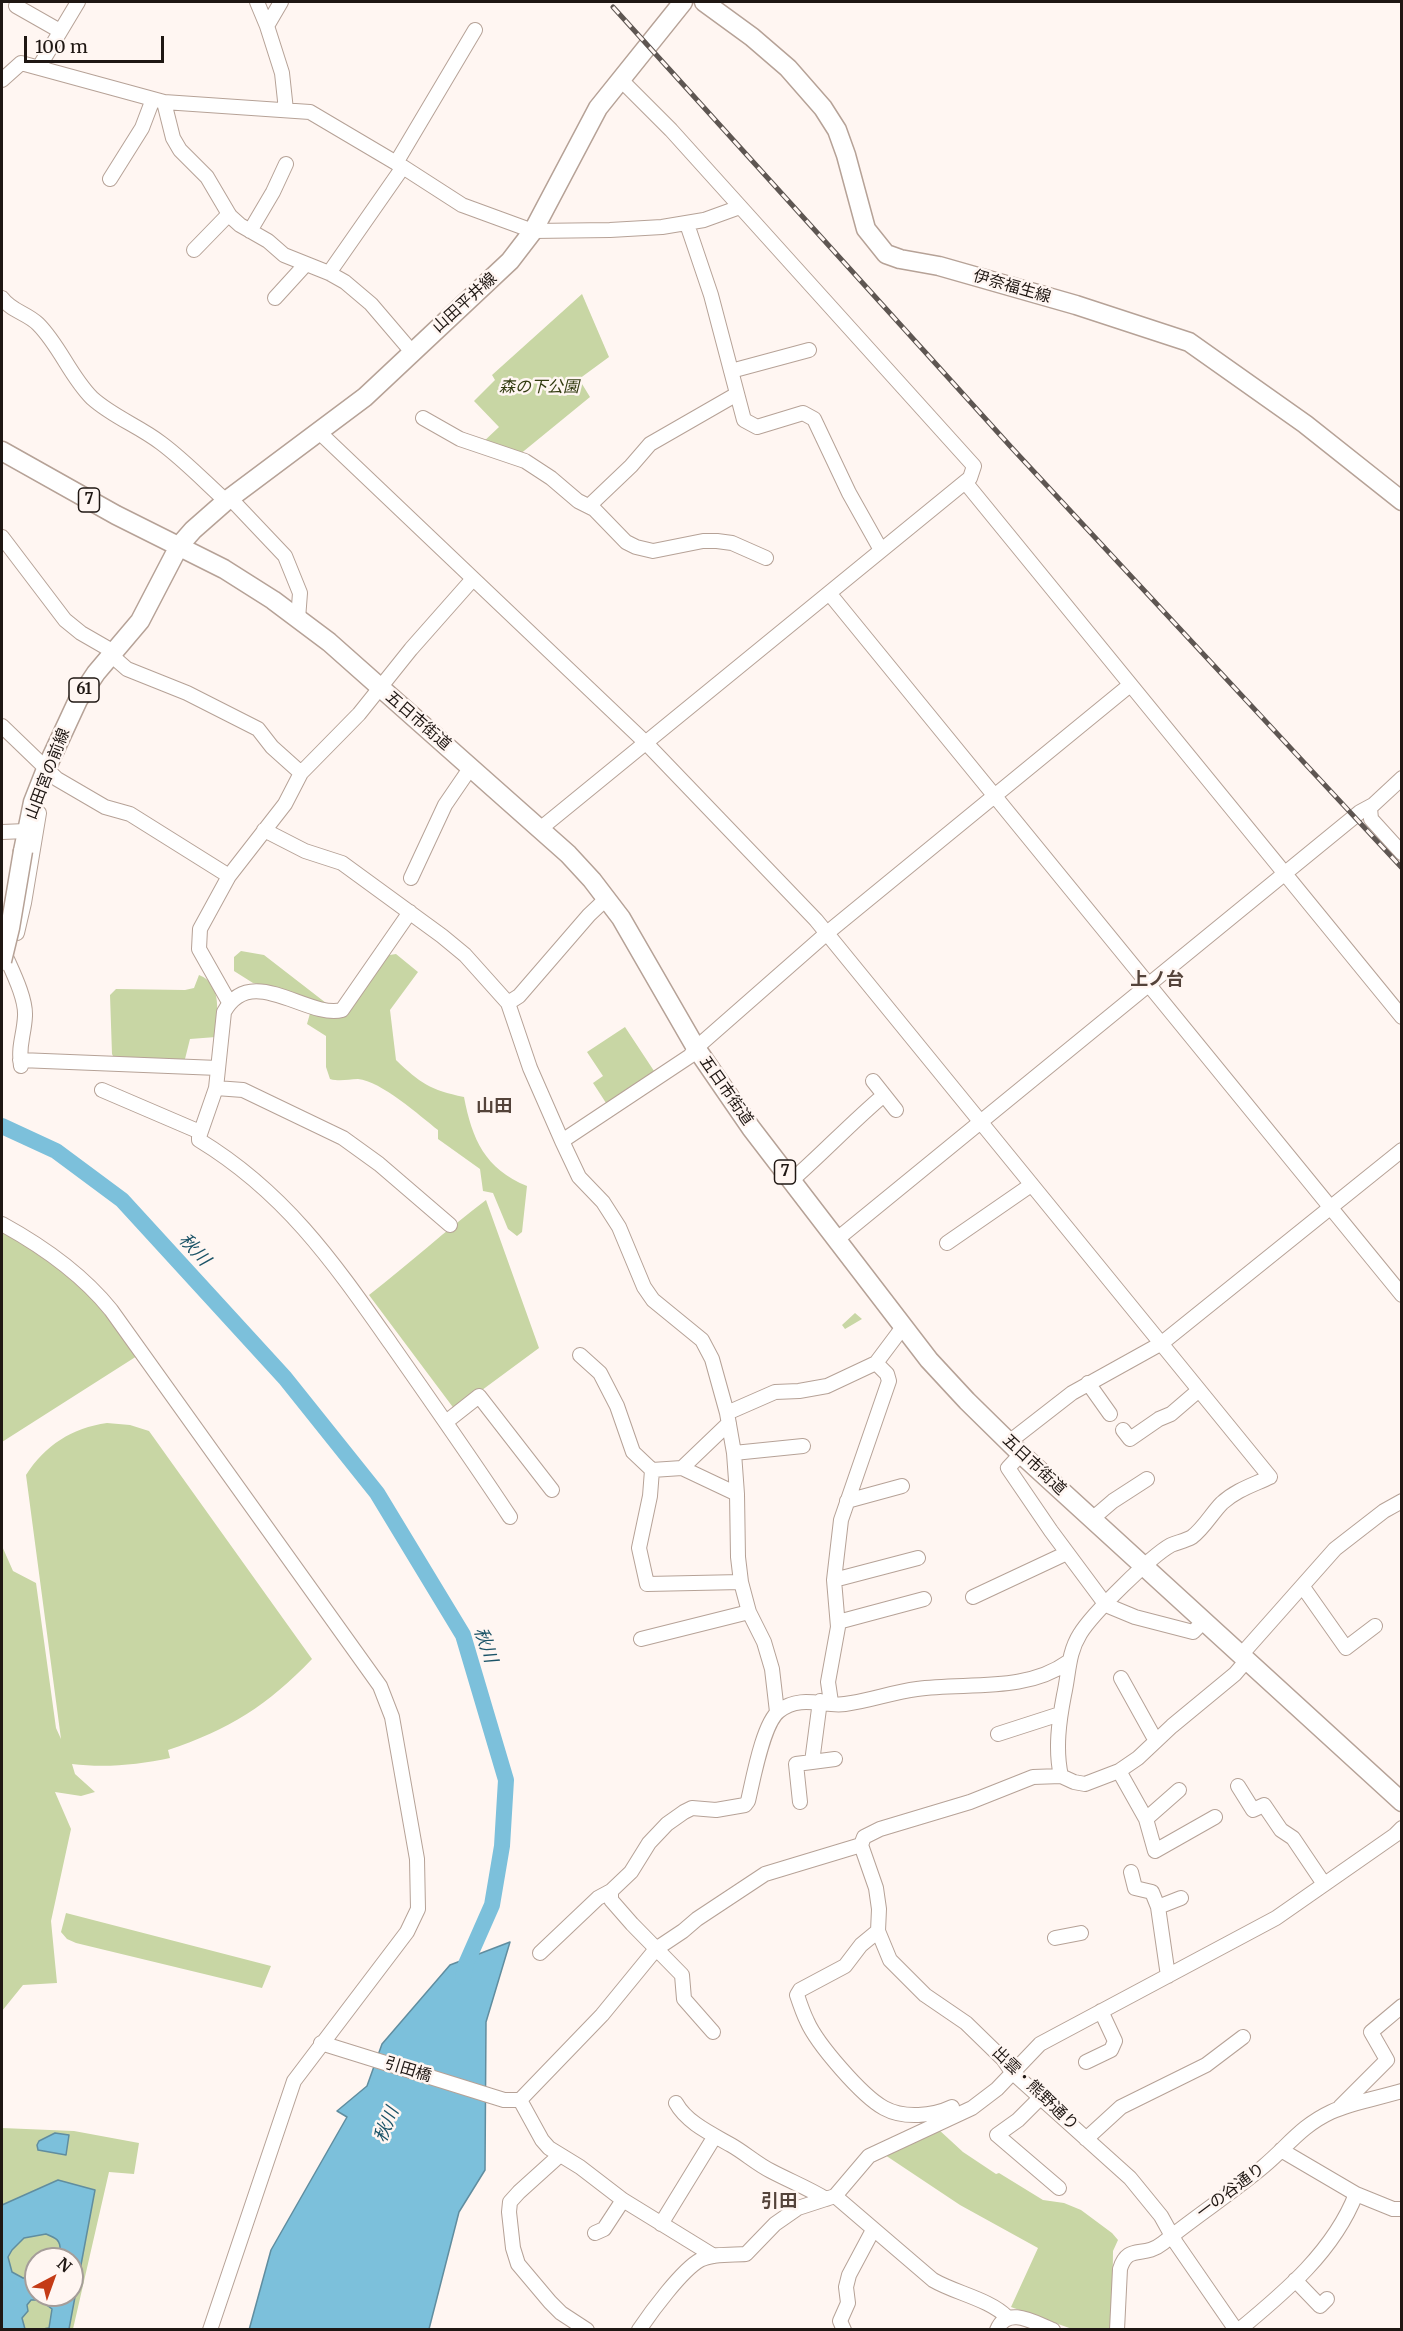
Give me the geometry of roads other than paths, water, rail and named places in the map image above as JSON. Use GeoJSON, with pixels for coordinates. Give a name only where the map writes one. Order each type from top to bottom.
{"type":"FeatureCollection","features":[{"type":"Feature","properties":{"kind":"main road","name":"山田平井線"},"geometry":{"type":"LineString","coordinates":[[179,546],[193,530],[228,500],[365,397],[510,261],[533,231],[598,108],[683,2]]}},
{"type":"Feature","properties":{"kind":"main road","name":"伊奈福生線"},"geometry":{"type":"LineString","coordinates":[[704,2],[752,37],[788,68],[823,108],[837,130],[846,155],[866,230],[886,254],[900,260],[939,266],[1008,286],[1189,342],[1318,434],[1401,501]]}},
{"type":"Feature","properties":{"kind":"main road","name":"五日市街道"},"geometry":{"type":"LineString","coordinates":[[2,451],[107,510],[245,582],[298,619],[329,642],[568,854],[607,898],[634,939],[696,1048],[751,1128],[903,1327],[950,1384],[1092,1519],[1401,1802]]}},
{"type":"Feature","properties":{"kind":"main road","name":"山田宮の前線"},"geometry":{"type":"LineString","coordinates":[[5,962],[26,831],[33,802],[46,769],[83,691],[140,621],[179,546]]}},
{"type":"Feature","properties":{"kind":"street"},"geometry":{"type":"LineString","coordinates":[[39,66],[78,2]]}},
{"type":"Feature","properties":{"kind":"street"},"geometry":{"type":"LineString","coordinates":[[257,2],[282,73],[286,110]]}},
{"type":"Feature","properties":{"kind":"street"},"geometry":{"type":"LineString","coordinates":[[267,26],[281,2]]}},
{"type":"Feature","properties":{"kind":"street"},"geometry":{"type":"LineString","coordinates":[[16,6],[60,31]]}},
{"type":"Feature","properties":{"kind":"street"},"geometry":{"type":"LineString","coordinates":[[329,273],[399,165],[475,30]]}},
{"type":"Feature","properties":{"kind":"street"},"geometry":{"type":"LineString","coordinates":[[2,80],[21,63],[158,100],[286,110],[315,115],[462,205],[533,231],[610,230],[687,224],[740,207]]}},
{"type":"Feature","properties":{"kind":"street"},"geometry":{"type":"LineString","coordinates":[[540,829],[970,478],[974,466],[671,130],[620,78]]}},
{"type":"Feature","properties":{"kind":"street"},"geometry":{"type":"LineString","coordinates":[[110,179],[158,100]]}},
{"type":"Feature","properties":{"kind":"street"},"geometry":{"type":"LineString","coordinates":[[158,100],[180,150],[207,177],[229,214],[284,255],[345,282],[371,304],[412,352]]}},
{"type":"Feature","properties":{"kind":"street"},"geometry":{"type":"LineString","coordinates":[[249,231],[273,192],[286,164]]}},
{"type":"Feature","properties":{"kind":"street"},"geometry":{"type":"LineString","coordinates":[[194,250],[229,214]]}},
{"type":"Feature","properties":{"kind":"street"},"geometry":{"type":"LineString","coordinates":[[687,224],[711,295],[744,420],[757,427],[803,413],[814,419],[849,493],[881,550]]}},
{"type":"Feature","properties":{"kind":"street"},"geometry":{"type":"LineString","coordinates":[[275,298],[306,264]]}},
{"type":"Feature","properties":{"kind":"street"},"geometry":{"type":"LineString","coordinates":[[4,304],[30,317],[39,325],[77,380],[98,403],[161,443],[228,500],[285,556],[300,592],[298,619]]}},
{"type":"Feature","properties":{"kind":"street"},"geometry":{"type":"LineString","coordinates":[[731,371],[809,350]]}},
{"type":"Feature","properties":{"kind":"street"},"geometry":{"type":"LineString","coordinates":[[589,506],[631,466],[650,444],[737,394]]}},
{"type":"Feature","properties":{"kind":"street"},"geometry":{"type":"LineString","coordinates":[[423,418],[460,439],[525,461],[551,478],[578,501],[589,506],[626,542],[636,547],[653,551],[703,541],[717,541],[732,543],[766,558]]}},
{"type":"Feature","properties":{"kind":"street"},"geometry":{"type":"LineString","coordinates":[[319,432],[472,580],[646,743],[827,933],[1270,1477],[1249,1485],[1224,1502],[1192,1537],[1179,1544],[1173,1544],[1144,1566],[1080,1634],[1068,1662],[1069,1672],[1060,1714],[1057,1758],[1061,1776]]}},
{"type":"Feature","properties":{"kind":"street"},"geometry":{"type":"LineString","coordinates":[[965,482],[1401,1017]]}},
{"type":"Feature","properties":{"kind":"street"},"geometry":{"type":"LineString","coordinates":[[2,537],[65,620],[81,633],[112,654],[127,669],[187,693],[258,729],[272,747],[301,773]]}},
{"type":"Feature","properties":{"kind":"street"},"geometry":{"type":"LineString","coordinates":[[229,1002],[198,949],[198,940],[200,929],[229,876],[285,804],[301,773],[359,714],[411,648],[472,580]]}},
{"type":"Feature","properties":{"kind":"street"},"geometry":{"type":"LineString","coordinates":[[829,593],[1401,1295]]}},
{"type":"Feature","properties":{"kind":"street"},"geometry":{"type":"LineString","coordinates":[[562,1141],[690,1056],[696,1048],[827,933],[1130,685]]}},
{"type":"Feature","properties":{"kind":"street"},"geometry":{"type":"LineString","coordinates":[[2,726],[57,779],[105,807],[130,814],[229,876]]}},
{"type":"Feature","properties":{"kind":"street"},"geometry":{"type":"LineString","coordinates":[[411,878],[445,805],[471,767]]}},
{"type":"Feature","properties":{"kind":"street"},"geometry":{"type":"LineString","coordinates":[[836,1240],[1360,812],[1370,808],[1401,778]]}},
{"type":"Feature","properties":{"kind":"street"},"geometry":{"type":"LineString","coordinates":[[5,962],[24,903],[40,808],[33,802]]}},
{"type":"Feature","properties":{"kind":"street"},"geometry":{"type":"LineString","coordinates":[[1370,808],[1371,819],[1401,853]]}},
{"type":"Feature","properties":{"kind":"street"},"geometry":{"type":"LineString","coordinates":[[264,830],[305,851],[342,863],[465,955],[508,1003],[530,1068],[579,1177],[603,1202],[619,1227],[644,1287],[653,1300],[702,1340],[708,1349],[716,1370],[728,1418],[734,1454],[741,1582],[749,1612],[764,1642],[772,1669],[777,1712],[762,1742],[748,1801],[745,1805],[716,1810],[692,1808],[667,1824],[649,1843],[631,1872],[611,1891],[598,1898],[540,1953]]}},
{"type":"Feature","properties":{"kind":"street"},"geometry":{"type":"LineString","coordinates":[[2,832],[26,831]]}},
{"type":"Feature","properties":{"kind":"street"},"geometry":{"type":"LineString","coordinates":[[508,1003],[519,996],[589,915],[607,898]]}},
{"type":"Feature","properties":{"kind":"street"},"geometry":{"type":"LineString","coordinates":[[410,912],[342,1010],[332,1013],[283,995],[257,992],[243,994],[229,1002],[224,1012],[216,1088],[200,1132],[200,1140],[228,1158],[252,1178],[285,1208],[328,1255],[510,1516]]}},
{"type":"Feature","properties":{"kind":"street"},"geometry":{"type":"LineString","coordinates":[[2,945],[5,962],[24,999],[25,1016],[18,1051],[21,1063],[218,1068]]}},
{"type":"Feature","properties":{"kind":"street"},"geometry":{"type":"LineString","coordinates":[[873,1081],[896,1110]]}},
{"type":"Feature","properties":{"kind":"street"},"geometry":{"type":"LineString","coordinates":[[216,1088],[243,1090],[343,1138],[379,1164],[450,1225]]}},
{"type":"Feature","properties":{"kind":"street"},"geometry":{"type":"LineString","coordinates":[[102,1090],[200,1132]]}},
{"type":"Feature","properties":{"kind":"street"},"geometry":{"type":"LineString","coordinates":[[791,1181],[884,1095]]}},
{"type":"Feature","properties":{"kind":"street"},"geometry":{"type":"LineString","coordinates":[[1204,1621],[1193,1632],[1135,1617],[1106,1605],[1008,1468],[1016,1448],[1043,1414],[1088,1383],[1162,1343],[1401,1150]]}},
{"type":"Feature","properties":{"kind":"street"},"geometry":{"type":"LineString","coordinates":[[947,1243],[1031,1185]]}},
{"type":"Feature","properties":{"kind":"street"},"geometry":{"type":"LineString","coordinates":[[2,1224],[31,1241],[62,1264],[88,1284],[107,1304],[370,1672],[386,1700],[392,1717],[417,1859],[419,1904],[415,1918],[325,2044],[301,2069],[290,2091],[210,2330]]}},
{"type":"Feature","properties":{"kind":"street"},"geometry":{"type":"LineString","coordinates":[[682,1468],[728,1418],[775,1392],[827,1386],[876,1363],[903,1327]]}},
{"type":"Feature","properties":{"kind":"street"},"geometry":{"type":"LineString","coordinates":[[580,1355],[600,1373],[617,1406],[633,1452],[652,1470],[682,1468],[737,1494]]}},
{"type":"Feature","properties":{"kind":"street"},"geometry":{"type":"LineString","coordinates":[[812,1762],[826,1702],[838,1622],[834,1580],[841,1520],[889,1381],[887,1374],[876,1363]]}},
{"type":"Feature","properties":{"kind":"street"},"geometry":{"type":"LineString","coordinates":[[1088,1383],[1110,1413]]}},
{"type":"Feature","properties":{"kind":"street"},"geometry":{"type":"LineString","coordinates":[[1123,1430],[1130,1439],[1159,1419],[1171,1414],[1199,1390]]}},
{"type":"Feature","properties":{"kind":"street"},"geometry":{"type":"LineString","coordinates":[[446,1422],[480,1396],[552,1490]]}},
{"type":"Feature","properties":{"kind":"street"},"geometry":{"type":"LineString","coordinates":[[734,1454],[803,1446]]}},
{"type":"Feature","properties":{"kind":"street"},"geometry":{"type":"LineString","coordinates":[[652,1470],[650,1496],[639,1548],[647,1584],[741,1582]]}},
{"type":"Feature","properties":{"kind":"street"},"geometry":{"type":"LineString","coordinates":[[1092,1519],[1113,1501],[1147,1479]]}},
{"type":"Feature","properties":{"kind":"street"},"geometry":{"type":"LineString","coordinates":[[847,1501],[902,1486]]}},
{"type":"Feature","properties":{"kind":"street"},"geometry":{"type":"LineString","coordinates":[[714,2256],[623,2200],[580,2167],[560,2156],[542,2140],[520,2100],[602,2015],[657,1949],[697,1919],[765,1874],[861,1845],[864,1837],[880,1828],[970,1802],[1033,1777],[1061,1776],[1086,1784],[1119,1771],[1138,1758],[1235,1674],[1244,1658],[1335,1549],[1384,1511],[1401,1501]]}},
{"type":"Feature","properties":{"kind":"street"},"geometry":{"type":"LineString","coordinates":[[973,1597],[1067,1553]]}},
{"type":"Feature","properties":{"kind":"street"},"geometry":{"type":"LineString","coordinates":[[834,1580],[918,1558]]}},
{"type":"Feature","properties":{"kind":"street"},"geometry":{"type":"LineString","coordinates":[[1303,1587],[1346,1648],[1375,1626]]}},
{"type":"Feature","properties":{"kind":"street"},"geometry":{"type":"LineString","coordinates":[[838,1622],[924,1599]]}},
{"type":"Feature","properties":{"kind":"street"},"geometry":{"type":"LineString","coordinates":[[641,1639],[749,1612]]}},
{"type":"Feature","properties":{"kind":"street"},"geometry":{"type":"LineString","coordinates":[[777,1712],[799,1703],[843,1704],[918,1689],[1008,1683],[1051,1673],[1068,1662]]}},
{"type":"Feature","properties":{"kind":"street"},"geometry":{"type":"LineString","coordinates":[[1121,1678],[1156,1741]]}},
{"type":"Feature","properties":{"kind":"street"},"geometry":{"type":"LineString","coordinates":[[998,1734],[1060,1714]]}},
{"type":"Feature","properties":{"kind":"street"},"geometry":{"type":"LineString","coordinates":[[800,1802],[796,1764],[835,1759]]}},
{"type":"Feature","properties":{"kind":"street"},"geometry":{"type":"LineString","coordinates":[[1119,1771],[1146,1819],[1155,1851],[1215,1817]]}},
{"type":"Feature","properties":{"kind":"street"},"geometry":{"type":"LineString","coordinates":[[1238,1786],[1253,1810],[1264,1805],[1281,1830],[1293,1838],[1324,1884]]}},
{"type":"Feature","properties":{"kind":"street"},"geometry":{"type":"LineString","coordinates":[[1146,1819],[1179,1790]]}},
{"type":"Feature","properties":{"kind":"street"},"geometry":{"type":"LineString","coordinates":[[639,2330],[674,2285],[699,2260],[714,2256],[746,2254],[775,2224],[798,2208],[830,2198],[875,2152],[972,2108],[1040,2044],[1276,1918],[1395,1835],[1401,1828]]}},
{"type":"Feature","properties":{"kind":"street","name":"出雲・熊野通り"},"geometry":{"type":"LineString","coordinates":[[861,1845],[876,1887],[879,1909],[878,1931],[883,1948],[896,1968],[925,1995],[966,2023],[1003,2059],[1012,2072],[1130,2178],[1161,2216],[1176,2243],[1237,2330]]}},
{"type":"Feature","properties":{"kind":"street"},"geometry":{"type":"LineString","coordinates":[[1131,1872],[1135,1888],[1152,1892],[1158,1907],[1168,1976]]}},
{"type":"Feature","properties":{"kind":"street"},"geometry":{"type":"LineString","coordinates":[[611,1891],[611,1900],[682,1975],[684,1999],[713,2032]]}},
{"type":"Feature","properties":{"kind":"street"},"geometry":{"type":"LineString","coordinates":[[1158,1907],[1181,1898]]}},
{"type":"Feature","properties":{"kind":"street"},"geometry":{"type":"LineString","coordinates":[[878,1931],[861,1945],[845,1966],[800,1990],[797,1995],[807,2023],[840,2068],[869,2097],[886,2109],[905,2114],[938,2114],[978,2096],[985,2098]]}},
{"type":"Feature","properties":{"kind":"street"},"geometry":{"type":"LineString","coordinates":[[1055,1938],[1081,1933]]}},
{"type":"Feature","properties":{"kind":"street"},"geometry":{"type":"LineString","coordinates":[[1339,2109],[1387,2060],[1371,2032],[1401,2007]]}},
{"type":"Feature","properties":{"kind":"street"},"geometry":{"type":"LineString","coordinates":[[1086,2062],[1111,2050],[1115,2041],[1101,2011]]}},
{"type":"Feature","properties":{"kind":"street"},"geometry":{"type":"LineString","coordinates":[[1086,2139],[1121,2107],[1206,2065],[1244,2037]]}},
{"type":"Feature","properties":{"kind":"street","name":"引田橋"},"geometry":{"type":"LineString","coordinates":[[325,2044],[504,2100],[520,2100]]}},
{"type":"Feature","properties":{"kind":"street","name":"一の谷通り"},"geometry":{"type":"LineString","coordinates":[[1117,2330],[1120,2269],[1123,2259],[1128,2254],[1153,2250],[1264,2166],[1291,2139],[1314,2122],[1339,2109],[1401,2091]]}},
{"type":"Feature","properties":{"kind":"street"},"geometry":{"type":"LineString","coordinates":[[1040,2098],[1018,2120],[997,2135],[1059,2188]]}},
{"type":"Feature","properties":{"kind":"street"},"geometry":{"type":"LineString","coordinates":[[676,2103],[680,2111],[691,2121],[759,2164],[830,2198],[933,2280],[946,2288],[999,2309],[1007,2317]]}},
{"type":"Feature","properties":{"kind":"street"},"geometry":{"type":"LineString","coordinates":[[661,2224],[715,2136]]}},
{"type":"Feature","properties":{"kind":"street"},"geometry":{"type":"LineString","coordinates":[[1281,2150],[1356,2194],[1393,2209],[1401,2209]]}},
{"type":"Feature","properties":{"kind":"street"},"geometry":{"type":"LineString","coordinates":[[560,2156],[510,2202],[513,2248],[518,2264],[550,2302],[561,2313],[587,2330]]}},
{"type":"Feature","properties":{"kind":"street"},"geometry":{"type":"LineString","coordinates":[[1237,2330],[1295,2280],[1331,2242],[1348,2214],[1356,2194]]}},
{"type":"Feature","properties":{"kind":"street"},"geometry":{"type":"LineString","coordinates":[[595,2233],[604,2229],[623,2200]]}},
{"type":"Feature","properties":{"kind":"street"},"geometry":{"type":"LineString","coordinates":[[844,2330],[840,2321],[848,2303],[847,2280],[873,2230]]}},
{"type":"Feature","properties":{"kind":"street"},"geometry":{"type":"LineString","coordinates":[[1295,2280],[1321,2306]]}},
{"type":"Feature","properties":{"kind":"street"},"geometry":{"type":"LineString","coordinates":[[997,2330],[1001,2321],[1007,2317],[1024,2318],[1053,2330]]}},
{"type":"Feature","properties":{"kind":"water"},"geometry":{"type":"Polygon","coordinates":[[[510,1942],[486,2022],[485,2170],[459,2212],[429,2329],[249,2330],[271,2250],[347,2117],[337,2111],[367,2086],[382,2044],[450,1965],[510,1942]]]}},
{"type":"Feature","properties":{"kind":"water"},"geometry":{"type":"Polygon","coordinates":[[[55,2133],[69,2135],[66,2155],[38,2150],[39,2141],[55,2133]]]}},
{"type":"Feature","properties":{"kind":"water"},"geometry":{"type":"Polygon","coordinates":[[[58,2180],[95,2190],[84,2249],[84,2247],[60,2247],[55,2238],[46,2234],[24,2238],[12,2250],[8,2257],[12,2272],[24,2278],[24,2307],[27,2307],[28,2311],[22,2318],[25,2329],[2,2329],[2,2205],[58,2180]]]}},
{"type":"Feature","properties":{"kind":"water"},"geometry":{"type":"Polygon","coordinates":[[[49,2307],[73,2307],[69,2329],[43,2329],[49,2328],[52,2309],[49,2307]]]}},
{"type":"Feature","properties":{"kind":"waterway","name":"秋川"},"geometry":{"type":"LineString","coordinates":[[2,1126],[56,1151],[122,1200],[285,1378],[377,1493],[463,1635],[506,1780],[502,1846],[492,1905],[466,1964],[463,1977]]}},
{"type":"Feature","properties":{"kind":"railway"},"geometry":{"type":"LineString","coordinates":[[613,7],[1011,447],[1402,868]]}},
{"type":"Feature","properties":{"kind":"district","name":"上ノ台"},"geometry":{"type":"Point","coordinates":[1157,980]}},
{"type":"Feature","properties":{"kind":"district","name":"山田"},"geometry":{"type":"Point","coordinates":[494,1107]}},
{"type":"Feature","properties":{"kind":"district","name":"引田"},"geometry":{"type":"Point","coordinates":[779,2202]}},
{"type":"Feature","properties":{"kind":"park label","name":"森の下公園"},"geometry":{"type":"Point","coordinates":[539,387]}}]}
